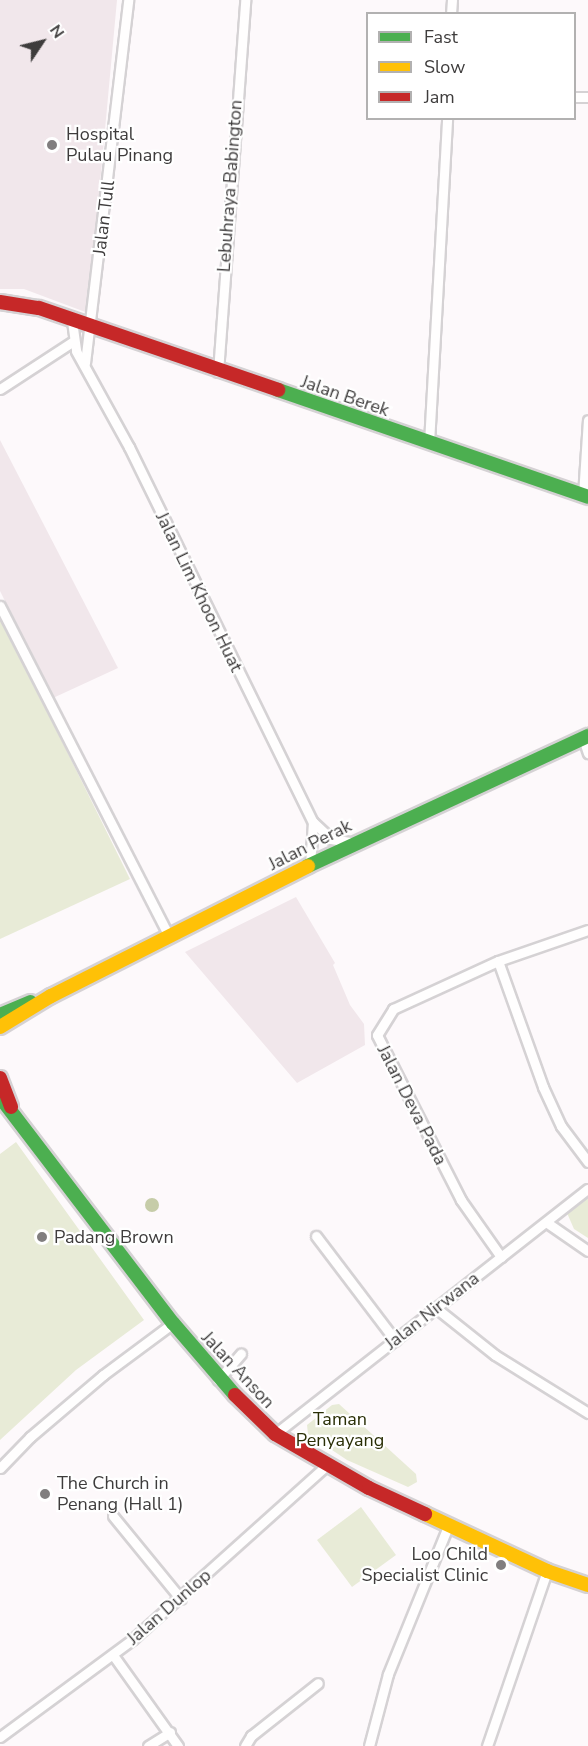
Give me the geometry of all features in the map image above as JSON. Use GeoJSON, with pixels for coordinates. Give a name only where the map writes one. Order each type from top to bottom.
{"type":"FeatureCollection","features":[{"type":"Feature","properties":{"kind":"main road","name":"Jalan Berek"},"geometry":{"type":"LineString","coordinates":[[0,302],[39,308],[90,329],[586,496]]}},
{"type":"Feature","properties":{"kind":"main road","name":"Jalan Perak"},"geometry":{"type":"LineString","coordinates":[[0,1027],[51,996],[356,842],[585,737]]}},
{"type":"Feature","properties":{"kind":"main road","name":"Jalan Perak"},"geometry":{"type":"LineString","coordinates":[[0,1015],[51,996]]}},
{"type":"Feature","properties":{"kind":"main road"},"geometry":{"type":"LineString","coordinates":[[0,1078],[11,1107]]}},
{"type":"Feature","properties":{"kind":"main road"},"geometry":{"type":"LineString","coordinates":[[0,1097],[11,1107]]}},
{"type":"Feature","properties":{"kind":"main road","name":"Jalan Anson"},"geometry":{"type":"LineString","coordinates":[[11,1107],[218,1380],[275,1434],[448,1526],[547,1570],[588,1585]]}},
{"type":"Feature","properties":{"kind":"street","name":"Jalan Tull"},"geometry":{"type":"LineString","coordinates":[[90,329],[128,0]]}},
{"type":"Feature","properties":{"kind":"street","name":"Lebuhraya Babington"},"geometry":{"type":"LineString","coordinates":[[218,372],[245,0]]}},
{"type":"Feature","properties":{"kind":"street"},"geometry":{"type":"LineString","coordinates":[[429,443],[447,120]]}},
{"type":"Feature","properties":{"kind":"street"},"geometry":{"type":"LineString","coordinates":[[0,389],[72,342],[72,321]]}},
{"type":"Feature","properties":{"kind":"street"},"geometry":{"type":"LineString","coordinates":[[85,363],[90,329]]}},
{"type":"Feature","properties":{"kind":"street","name":"Jalan Lim Khoon Huat"},"geometry":{"type":"LineString","coordinates":[[72,342],[85,363],[313,822],[331,839],[356,842]]}},
{"type":"Feature","properties":{"kind":"street"},"geometry":{"type":"LineString","coordinates":[[586,496],[588,420]]}},
{"type":"Feature","properties":{"kind":"street"},"geometry":{"type":"LineString","coordinates":[[0,606],[169,936]]}},
{"type":"Feature","properties":{"kind":"street"},"geometry":{"type":"LineString","coordinates":[[585,737],[588,753]]}},
{"type":"Feature","properties":{"kind":"street"},"geometry":{"type":"LineString","coordinates":[[310,865],[313,822]]}},
{"type":"Feature","properties":{"kind":"street","name":"Jalan Deva Pada"},"geometry":{"type":"LineString","coordinates":[[501,1257],[461,1200],[377,1035],[393,1009],[498,961],[588,930]]}},
{"type":"Feature","properties":{"kind":"street"},"geometry":{"type":"LineString","coordinates":[[498,961],[543,1087],[561,1126],[588,1162]]}},
{"type":"Feature","properties":{"kind":"street","name":"Jalan Nirwana"},"geometry":{"type":"LineString","coordinates":[[275,1434],[588,1189]]}},
{"type":"Feature","properties":{"kind":"street"},"geometry":{"type":"LineString","coordinates":[[546,1222],[588,1251]]}},
{"type":"Feature","properties":{"kind":"street"},"geometry":{"type":"LineString","coordinates":[[316,1236],[394,1340]]}},
{"type":"Feature","properties":{"kind":"street"},"geometry":{"type":"LineString","coordinates":[[436,1308],[495,1355],[588,1413]]}},
{"type":"Feature","properties":{"kind":"street"},"geometry":{"type":"LineString","coordinates":[[0,1468],[30,1437],[103,1375],[173,1323]]}},
{"type":"Feature","properties":{"kind":"street"},"geometry":{"type":"LineString","coordinates":[[218,1380],[241,1354]]}},
{"type":"Feature","properties":{"kind":"street","name":"Jalan Dunlop"},"geometry":{"type":"LineString","coordinates":[[0,1737],[112,1654],[181,1599],[328,1464]]}},
{"type":"Feature","properties":{"kind":"street"},"geometry":{"type":"LineString","coordinates":[[113,1516],[181,1599]]}},
{"type":"Feature","properties":{"kind":"street"},"geometry":{"type":"LineString","coordinates":[[369,1746],[388,1674],[448,1526]]}},
{"type":"Feature","properties":{"kind":"street"},"geometry":{"type":"LineString","coordinates":[[487,1746],[547,1570]]}},
{"type":"Feature","properties":{"kind":"street"},"geometry":{"type":"LineString","coordinates":[[112,1654],[178,1746]]}},
{"type":"Feature","properties":{"kind":"street"},"geometry":{"type":"LineString","coordinates":[[245,1746],[251,1736],[318,1683]]}},
{"type":"Feature","properties":{"kind":"street"},"geometry":{"type":"LineString","coordinates":[[148,1746],[170,1732]]}},
{"type":"Feature","properties":{"kind":"shaded area","name":"Hospital Pulau Pinang"},"geometry":{"type":"Polygon","coordinates":[[[0,0],[117,0],[88,313],[24,289],[0,289],[0,0]]]}},
{"type":"Feature","properties":{"kind":"shaded area"},"geometry":{"type":"Polygon","coordinates":[[[0,440],[118,668],[53,698],[0,591],[0,440]]]}},
{"type":"Feature","properties":{"kind":"shaded area"},"geometry":{"type":"Polygon","coordinates":[[[296,897],[335,963],[333,965],[350,1005],[364,1024],[365,1045],[297,1083],[185,952],[296,897]]]}},
{"type":"Feature","properties":{"kind":"shaded area"},"geometry":{"type":"Polygon","coordinates":[[[152,1198],[157,1200],[159,1205],[157,1210],[152,1212],[147,1210],[145,1205],[147,1200],[152,1198]]]}},
{"type":"Feature","properties":{"kind":"green space"},"geometry":{"type":"Polygon","coordinates":[[[0,616],[130,879],[0,939],[0,616]]]}},
{"type":"Feature","properties":{"kind":"green space","name":"Padang Brown"},"geometry":{"type":"Polygon","coordinates":[[[16,1142],[144,1320],[76,1370],[0,1440],[0,1154],[16,1142]]]}},
{"type":"Feature","properties":{"kind":"green space"},"geometry":{"type":"Polygon","coordinates":[[[588,1193],[588,1238],[574,1229],[567,1213],[588,1193]]]}},
{"type":"Feature","properties":{"kind":"green space","name":"Taman Penyayang"},"geometry":{"type":"Polygon","coordinates":[[[339,1404],[416,1474],[417,1482],[408,1487],[347,1460],[308,1434],[307,1425],[332,1405],[339,1404]]]}},
{"type":"Feature","properties":{"kind":"green space"},"geometry":{"type":"Polygon","coordinates":[[[361,1507],[396,1555],[352,1587],[317,1540],[361,1507]]]}},
{"type":"Feature","properties":{"kind":"traffic: fast"},"geometry":{"type":"LineString","coordinates":[[278,390],[588,497]]}},
{"type":"Feature","properties":{"kind":"traffic: fast"},"geometry":{"type":"LineString","coordinates":[[308,866],[588,736]]}},
{"type":"Feature","properties":{"kind":"traffic: fast"},"geometry":{"type":"LineString","coordinates":[[0,1015],[30,1002]]}},
{"type":"Feature","properties":{"kind":"traffic: fast"},"geometry":{"type":"LineString","coordinates":[[0,1097],[173,1323],[235,1395]]}},
{"type":"Feature","properties":{"kind":"traffic: slow"},"geometry":{"type":"LineString","coordinates":[[0,1027],[51,996],[308,866]]}},
{"type":"Feature","properties":{"kind":"traffic: slow"},"geometry":{"type":"LineString","coordinates":[[425,1514],[547,1571],[588,1585]]}},
{"type":"Feature","properties":{"kind":"traffic: jam"},"geometry":{"type":"LineString","coordinates":[[0,302],[39,308],[278,390]]}},
{"type":"Feature","properties":{"kind":"traffic: jam"},"geometry":{"type":"LineString","coordinates":[[0,1078],[11,1107]]}},
{"type":"Feature","properties":{"kind":"traffic: jam"},"geometry":{"type":"LineString","coordinates":[[235,1395],[275,1434],[369,1488],[425,1514]]}},
{"type":"Feature","properties":{"kind":"place","name":"Hospital Pulau Pinang"},"geometry":{"type":"Point","coordinates":[52,145]}},
{"type":"Feature","properties":{"kind":"place","name":"Padang Brown"},"geometry":{"type":"Point","coordinates":[42,1237]}},
{"type":"Feature","properties":{"kind":"place","name":"The Church in Penang (Hall 1)"},"geometry":{"type":"Point","coordinates":[45,1494]}},
{"type":"Feature","properties":{"kind":"place","name":"Loo Child Specialist Clinic"},"geometry":{"type":"Point","coordinates":[501,1565]}}]}
